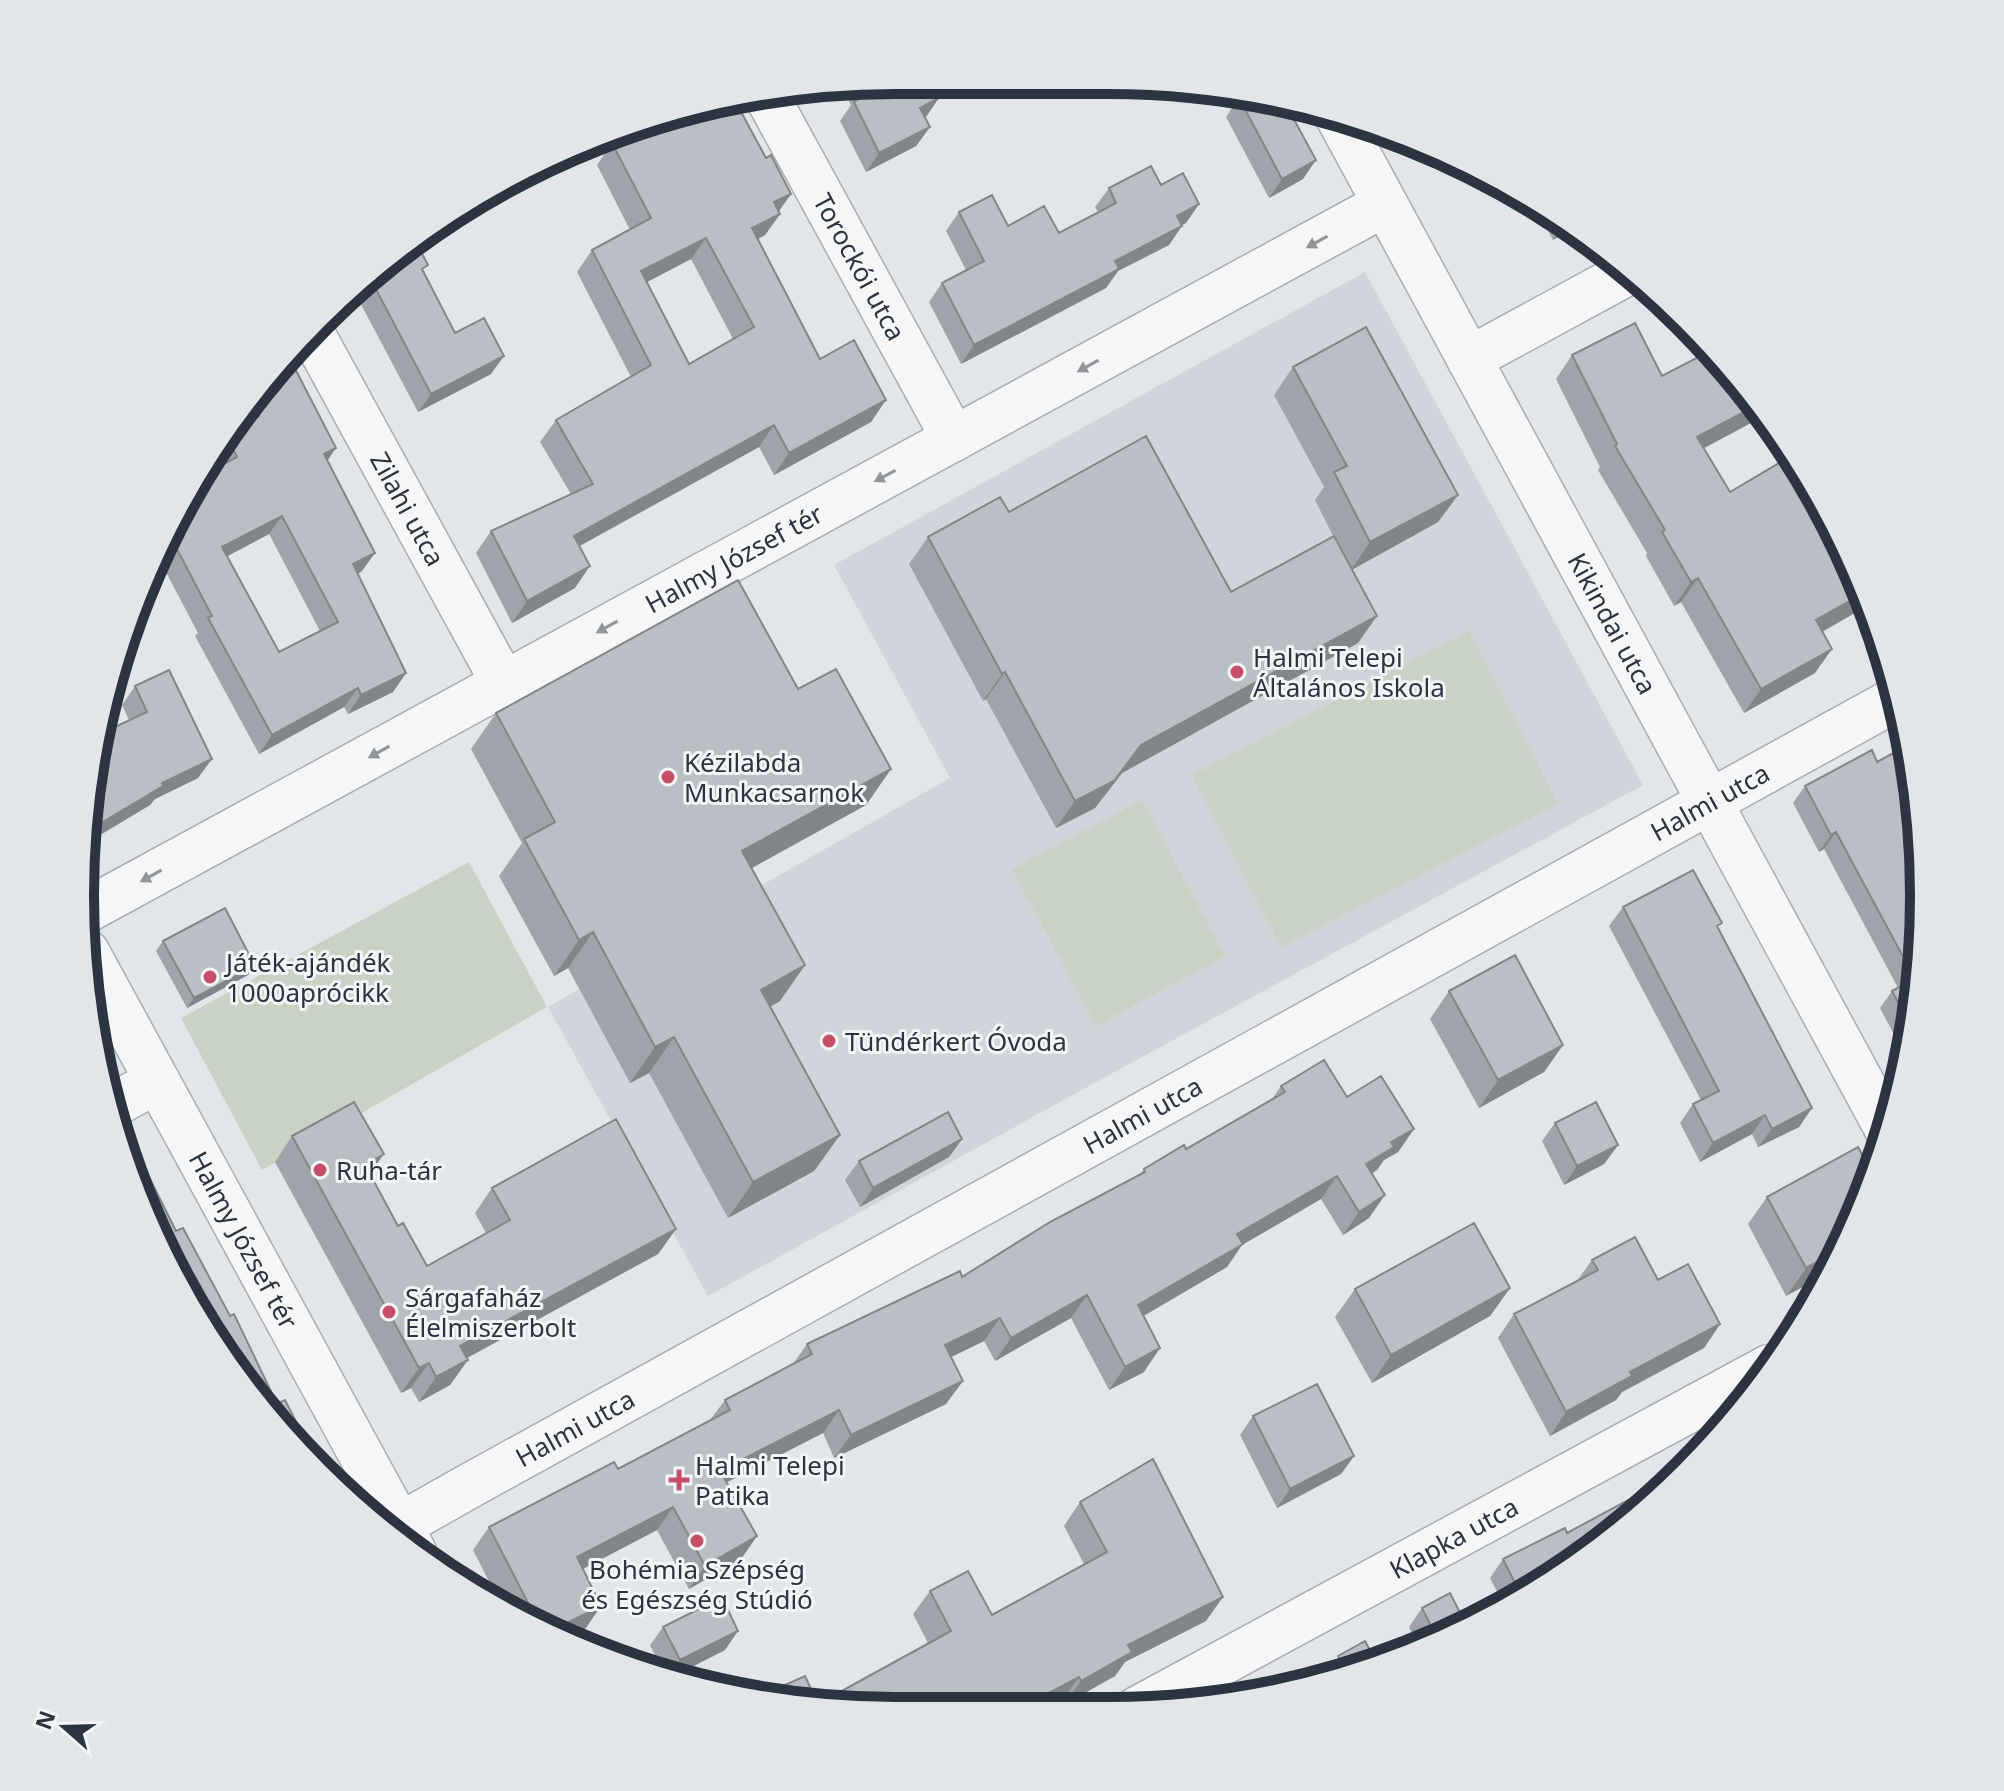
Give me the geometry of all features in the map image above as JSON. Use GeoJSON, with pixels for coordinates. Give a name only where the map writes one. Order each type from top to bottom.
{"type":"FeatureCollection","features":[{"type":"Feature","properties":{"kind":"street","name":"Torockói utca"},"geometry":{"type":"LineString","coordinates":[[771,104],[954,439]]}},
{"type":"Feature","properties":{"kind":"street","name":"Kikindai utca"},"geometry":{"type":"LineString","coordinates":[[1345,130],[1879,1115]]}},
{"type":"Feature","properties":{"kind":"street","name":"Halmy József tér"},"geometry":{"type":"LineString","coordinates":[[94,906],[1385,204]]}},
{"type":"Feature","properties":{"kind":"street"},"geometry":{"type":"LineString","coordinates":[[1469,359],[1618,278]]}},
{"type":"Feature","properties":{"kind":"street","name":"Zilahi utca"},"geometry":{"type":"LineString","coordinates":[[317,342],[504,684]]}},
{"type":"Feature","properties":{"kind":"street","name":"Halmi utca"},"geometry":{"type":"LineString","coordinates":[[409,1531],[471,1485],[1887,704]]}},
{"type":"Feature","properties":{"kind":"street","name":"Halmy József tér"},"geometry":{"type":"LineString","coordinates":[[98,973],[390,1517]]}},
{"type":"Feature","properties":{"kind":"street"},"geometry":{"type":"LineString","coordinates":[[121,1101],[157,1081]]}},
{"type":"Feature","properties":{"kind":"street","name":"Klapka utca"},"geometry":{"type":"LineString","coordinates":[[1163,1695],[1747,1379]]}},
{"type":"Feature","properties":{"kind":"shaded area","name":"Halmi Telepi Általános Iskola"},"geometry":{"type":"Polygon","coordinates":[[[1365,272],[1643,785],[708,1296],[548,1007],[950,778],[834,565],[1365,272]]]}},
{"type":"Feature","properties":{"kind":"green space"},"geometry":{"type":"Polygon","coordinates":[[[1469,631],[1558,804],[1281,947],[1192,775],[1469,631]]]}},
{"type":"Feature","properties":{"kind":"green space"},"geometry":{"type":"Polygon","coordinates":[[[1142,800],[1225,956],[1096,1026],[1012,869],[1142,800]]]}},
{"type":"Feature","properties":{"kind":"green space"},"geometry":{"type":"Polygon","coordinates":[[[469,862],[547,1007],[262,1170],[181,1018],[469,862]]]}},
{"type":"Feature","properties":{"kind":"building"},"geometry":{"type":"Polygon","coordinates":[[[937,94],[939,98],[920,108],[930,127],[879,153],[854,102],[866,95],[937,94]]]}},
{"type":"Feature","properties":{"kind":"building"},"geometry":{"type":"Polygon","coordinates":[[[1243,106],[1292,115],[1316,160],[1282,179],[1243,106]]]}},
{"type":"Feature","properties":{"kind":"building"},"geometry":{"type":"Polygon","coordinates":[[[739,109],[766,158],[771,155],[791,194],[774,202],[780,214],[752,228],[820,359],[854,340],[886,400],[789,453],[774,425],[574,536],[590,566],[527,601],[491,531],[593,484],[556,420],[651,365],[592,250],[651,218],[614,146],[688,121],[739,109]],[[706,238],[641,271],[689,364],[754,327],[706,238]]]}},
{"type":"Feature","properties":{"kind":"building"},"geometry":{"type":"Polygon","coordinates":[[[1151,166],[1161,185],[1183,173],[1199,204],[1177,216],[1182,226],[1115,261],[1119,269],[974,345],[942,283],[984,261],[959,212],[992,195],[1008,226],[1044,206],[1059,233],[1116,203],[1109,188],[1151,166]]]}},
{"type":"Feature","properties":{"kind":"building"},"geometry":{"type":"Polygon","coordinates":[[[420,251],[428,265],[422,269],[455,333],[484,318],[504,356],[431,394],[375,287],[420,251]]]}},
{"type":"Feature","properties":{"kind":"building"},"geometry":{"type":"Polygon","coordinates":[[[1635,323],[1662,376],[1701,356],[1711,367],[1746,411],[1697,437],[1730,492],[1782,461],[1827,541],[1853,599],[1816,620],[1832,649],[1761,689],[1698,578],[1691,582],[1662,532],[1665,530],[1615,446],[1617,444],[1572,355],[1635,323]]]}},
{"type":"Feature","properties":{"kind":"building"},"geometry":{"type":"Polygon","coordinates":[[[1366,327],[1458,495],[1370,542],[1334,472],[1347,466],[1293,367],[1366,327]]]}},
{"type":"Feature","properties":{"kind":"building"},"geometry":{"type":"Polygon","coordinates":[[[294,366],[336,448],[324,454],[375,553],[353,564],[406,673],[361,695],[358,688],[272,735],[208,618],[212,616],[175,545],[219,467],[237,457],[232,446],[251,420],[259,416],[257,412],[294,366]],[[282,516],[222,547],[279,652],[338,622],[282,516]]]}},
{"type":"Feature","properties":{"kind":"building"},"geometry":{"type":"Polygon","coordinates":[[[1146,436],[1231,592],[1334,536],[1377,616],[1141,745],[1114,781],[1075,801],[928,537],[1000,497],[1009,512],[1146,436]]]}},
{"type":"Feature","properties":{"kind":"building"},"geometry":{"type":"Polygon","coordinates":[[[738,580],[798,689],[836,669],[891,769],[742,851],[805,965],[761,990],[840,1135],[753,1182],[674,1037],[655,1047],[593,932],[579,940],[524,839],[555,822],[496,713],[738,580]]]}},
{"type":"Feature","properties":{"kind":"building"},"geometry":{"type":"Polygon","coordinates":[[[169,670],[212,759],[162,783],[163,786],[98,825],[111,729],[147,712],[135,686],[169,670]]]}},
{"type":"Feature","properties":{"kind":"building"},"geometry":{"type":"Polygon","coordinates":[[[1872,750],[1877,762],[1897,751],[1908,843],[1910,896],[1907,963],[1836,832],[1831,835],[1805,786],[1872,750]]]}},
{"type":"Feature","properties":{"kind":"building"},"geometry":{"type":"Polygon","coordinates":[[[1693,870],[1722,923],[1717,926],[1812,1108],[1772,1129],[1765,1115],[1713,1143],[1693,1104],[1719,1091],[1623,907],[1693,870]]]}},
{"type":"Feature","properties":{"kind":"building"},"geometry":{"type":"Polygon","coordinates":[[[225,908],[255,966],[194,998],[163,941],[225,908]]]}},
{"type":"Feature","properties":{"kind":"building"},"geometry":{"type":"Polygon","coordinates":[[[1515,955],[1563,1045],[1498,1080],[1449,991],[1515,955]]]}},
{"type":"Feature","properties":{"kind":"building"},"geometry":{"type":"Polygon","coordinates":[[[1904,984],[1902,1009],[1892,991],[1904,984]]]}},
{"type":"Feature","properties":{"kind":"building"},"geometry":{"type":"Polygon","coordinates":[[[1324,1060],[1347,1097],[1381,1076],[1414,1129],[1391,1142],[1394,1147],[1366,1164],[1385,1195],[1359,1212],[1337,1176],[1237,1234],[1243,1244],[1138,1305],[1160,1348],[1125,1367],[1087,1295],[1011,1338],[1000,1318],[945,1345],[963,1381],[851,1435],[839,1410],[720,1471],[757,1536],[705,1566],[673,1507],[577,1557],[601,1606],[564,1625],[531,1609],[489,1527],[614,1462],[618,1469],[730,1410],[725,1400],[812,1354],[807,1344],[960,1271],[962,1277],[1050,1222],[1145,1172],[1144,1169],[1184,1145],[1186,1149],[1285,1092],[1281,1086],[1324,1060]]]}},
{"type":"Feature","properties":{"kind":"building"},"geometry":{"type":"Polygon","coordinates":[[[354,1102],[384,1154],[365,1165],[398,1226],[403,1223],[427,1266],[510,1220],[492,1188],[616,1119],[676,1229],[460,1346],[468,1360],[436,1377],[429,1363],[419,1368],[292,1136],[354,1102]]]}},
{"type":"Feature","properties":{"kind":"building"},"geometry":{"type":"Polygon","coordinates":[[[1596,1102],[1618,1145],[1577,1166],[1555,1123],[1596,1102]]]}},
{"type":"Feature","properties":{"kind":"building"},"geometry":{"type":"Polygon","coordinates":[[[948,1112],[962,1139],[873,1188],[859,1161],[948,1112]]]}},
{"type":"Feature","properties":{"kind":"building"},"geometry":{"type":"Polygon","coordinates":[[[1858,1147],[1865,1159],[1822,1259],[1806,1268],[1767,1197],[1858,1147]]]}},
{"type":"Feature","properties":{"kind":"building"},"geometry":{"type":"Polygon","coordinates":[[[137,1153],[176,1231],[183,1228],[230,1316],[234,1314],[277,1404],[285,1400],[302,1434],[293,1424],[260,1383],[229,1341],[201,1296],[155,1202],[137,1153]]]}},
{"type":"Feature","properties":{"kind":"building"},"geometry":{"type":"Polygon","coordinates":[[[1474,1223],[1510,1288],[1391,1355],[1355,1289],[1474,1223]]]}},
{"type":"Feature","properties":{"kind":"building"},"geometry":{"type":"Polygon","coordinates":[[[1635,1237],[1658,1280],[1688,1264],[1720,1324],[1630,1372],[1632,1376],[1566,1412],[1514,1314],[1598,1270],[1592,1260],[1635,1237]]]}},
{"type":"Feature","properties":{"kind":"building"},"geometry":{"type":"Polygon","coordinates":[[[1317,1384],[1354,1456],[1290,1489],[1253,1416],[1317,1384]]]}},
{"type":"Feature","properties":{"kind":"building"},"geometry":{"type":"Polygon","coordinates":[[[1153,1459],[1223,1597],[1128,1645],[1132,1652],[1081,1681],[1079,1677],[1041,1697],[836,1694],[951,1631],[930,1591],[968,1571],[992,1615],[1107,1552],[1080,1502],[1153,1459]]]}},
{"type":"Feature","properties":{"kind":"building"},"geometry":{"type":"Polygon","coordinates":[[[1628,1500],[1630,1504],[1596,1531],[1516,1585],[1503,1559],[1565,1528],[1567,1533],[1628,1500]]]}},
{"type":"Feature","properties":{"kind":"building"},"geometry":{"type":"Polygon","coordinates":[[[1450,1593],[1461,1615],[1432,1628],[1422,1608],[1450,1593]]]}},
{"type":"Feature","properties":{"kind":"building"},"geometry":{"type":"Polygon","coordinates":[[[722,1597],[738,1631],[680,1660],[663,1627],[722,1597]]]}},
{"type":"Feature","properties":{"kind":"building"},"geometry":{"type":"Polygon","coordinates":[[[1365,1641],[1371,1652],[1323,1668],[1340,1659],[1338,1656],[1365,1641]]]}},
{"type":"Feature","properties":{"kind":"building"},"geometry":{"type":"Polygon","coordinates":[[[805,1676],[812,1692],[778,1688],[805,1676]]]}},
{"type":"Feature","properties":{"kind":"place","name":"Halmi Telepi Általános Iskola"},"geometry":{"type":"Point","coordinates":[1237,672]}},
{"type":"Feature","properties":{"kind":"place","name":"Kézilabda Munkacsarnok"},"geometry":{"type":"Point","coordinates":[668,777]}},
{"type":"Feature","properties":{"kind":"place","name":"Játék-ajándék 1000aprócikk"},"geometry":{"type":"Point","coordinates":[210,977]}},
{"type":"Feature","properties":{"kind":"place","name":"Tündérkert Óvoda"},"geometry":{"type":"Point","coordinates":[829,1041]}},
{"type":"Feature","properties":{"kind":"place","name":"Ruha-tár"},"geometry":{"type":"Point","coordinates":[320,1170]}},
{"type":"Feature","properties":{"kind":"place","name":"Sárgafaház Élelmiszerbolt"},"geometry":{"type":"Point","coordinates":[389,1312]}},
{"type":"Feature","properties":{"kind":"place","name":"Halmi Telepi Patika"},"geometry":{"type":"Point","coordinates":[679,1480]}},
{"type":"Feature","properties":{"kind":"place","name":"Bohémia Szépség és Egészség Stúdió"},"geometry":{"type":"Point","coordinates":[697,1541]}}]}
